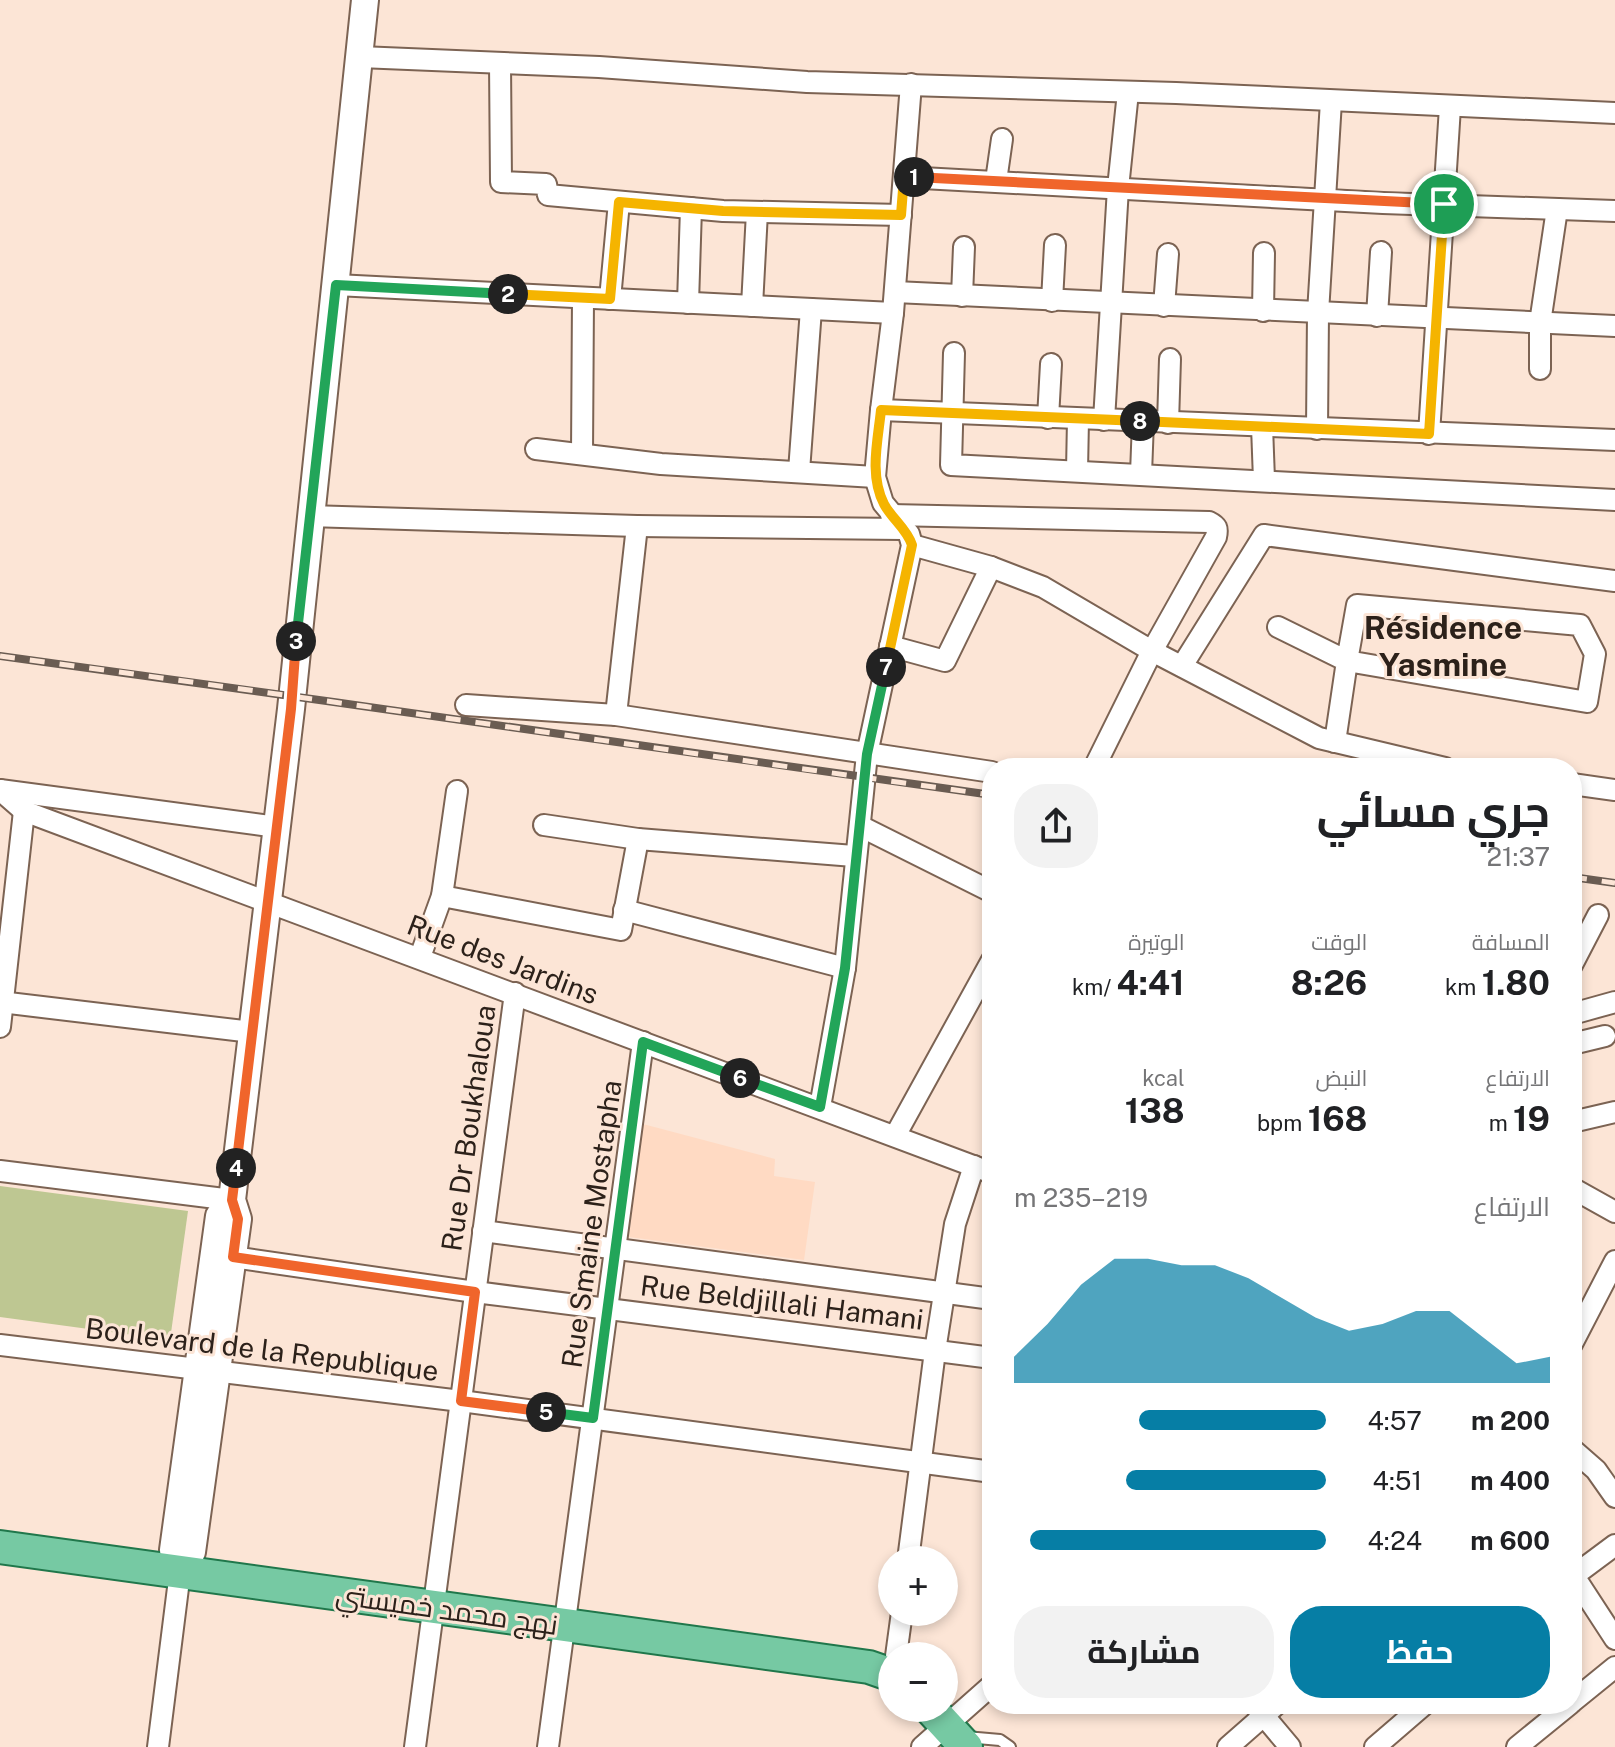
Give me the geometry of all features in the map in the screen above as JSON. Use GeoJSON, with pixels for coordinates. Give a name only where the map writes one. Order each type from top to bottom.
{"type":"FeatureCollection","features":[{"type":"Feature","properties":{"kind":"main road","name":"نهج محمد خميستي"},"geometry":{"type":"LineString","coordinates":[[0,1547],[878,1670]]}},
{"type":"Feature","properties":{"kind":"street"},"geometry":{"type":"LineString","coordinates":[[207,1370],[233,1257],[238,1219],[232,1200],[277,827],[365,0]]}},
{"type":"Feature","properties":{"kind":"street"},"geometry":{"type":"LineString","coordinates":[[360,57],[599,67],[807,82],[1615,113]]}},
{"type":"Feature","properties":{"kind":"street"},"geometry":{"type":"LineString","coordinates":[[500,63],[501,182],[546,184],[548,195],[691,208],[901,215]]}},
{"type":"Feature","properties":{"kind":"street"},"geometry":{"type":"LineString","coordinates":[[911,84],[894,303],[875,477],[883,503],[902,529],[1043,587],[1152,651],[1319,738],[1403,758]]}},
{"type":"Feature","properties":{"kind":"street"},"geometry":{"type":"LineString","coordinates":[[1104,420],[1118,188],[1128,92]]}},
{"type":"Feature","properties":{"kind":"street"},"geometry":{"type":"LineString","coordinates":[[1317,429],[1318,313],[1331,101]]}},
{"type":"Feature","properties":{"kind":"street"},"geometry":{"type":"LineString","coordinates":[[1429,434],[1450,107]]}},
{"type":"Feature","properties":{"kind":"street"},"geometry":{"type":"LineString","coordinates":[[996,181],[1002,139]]}},
{"type":"Feature","properties":{"kind":"street"},"geometry":{"type":"LineString","coordinates":[[904,177],[1615,211]]}},
{"type":"Feature","properties":{"kind":"street"},"geometry":{"type":"LineString","coordinates":[[610,299],[619,202]]}},
{"type":"Feature","properties":{"kind":"street"},"geometry":{"type":"LineString","coordinates":[[688,303],[691,208]]}},
{"type":"Feature","properties":{"kind":"street"},"geometry":{"type":"LineString","coordinates":[[1540,369],[1540,323],[1557,209]]}},
{"type":"Feature","properties":{"kind":"street"},"geometry":{"type":"LineString","coordinates":[[752,306],[757,212]]}},
{"type":"Feature","properties":{"kind":"street"},"geometry":{"type":"LineString","coordinates":[[1052,301],[1055,245]]}},
{"type":"Feature","properties":{"kind":"street"},"geometry":{"type":"LineString","coordinates":[[962,296],[964,247]]}},
{"type":"Feature","properties":{"kind":"street"},"geometry":{"type":"LineString","coordinates":[[1377,316],[1381,252]]}},
{"type":"Feature","properties":{"kind":"street"},"geometry":{"type":"LineString","coordinates":[[1263,311],[1264,253]]}},
{"type":"Feature","properties":{"kind":"street"},"geometry":{"type":"LineString","coordinates":[[1164,306],[1168,254]]}},
{"type":"Feature","properties":{"kind":"street"},"geometry":{"type":"LineString","coordinates":[[336,285],[811,309],[962,296],[1615,326]]}},
{"type":"Feature","properties":{"kind":"street"},"geometry":{"type":"LineString","coordinates":[[582,454],[583,298]]}},
{"type":"Feature","properties":{"kind":"street"},"geometry":{"type":"LineString","coordinates":[[799,471],[811,309]]}},
{"type":"Feature","properties":{"kind":"street"},"geometry":{"type":"LineString","coordinates":[[954,353],[951,465],[1615,500]]}},
{"type":"Feature","properties":{"kind":"street"},"geometry":{"type":"LineString","coordinates":[[1168,423],[1170,359]]}},
{"type":"Feature","properties":{"kind":"street"},"geometry":{"type":"LineString","coordinates":[[1048,418],[1051,364]]}},
{"type":"Feature","properties":{"kind":"street"},"geometry":{"type":"LineString","coordinates":[[881,410],[1615,440]]}},
{"type":"Feature","properties":{"kind":"street"},"geometry":{"type":"LineString","coordinates":[[1077,471],[1078,419]]}},
{"type":"Feature","properties":{"kind":"street"},"geometry":{"type":"LineString","coordinates":[[1141,474],[1143,421]]}},
{"type":"Feature","properties":{"kind":"street"},"geometry":{"type":"LineString","coordinates":[[1262,426],[1264,480]]}},
{"type":"Feature","properties":{"kind":"street"},"geometry":{"type":"LineString","coordinates":[[536,449],[661,464],[875,477]]}},
{"type":"Feature","properties":{"kind":"street"},"geometry":{"type":"LineString","coordinates":[[309,516],[637,526],[902,529],[1209,522],[1218,530],[1216,537],[1152,651],[1099,758]]}},
{"type":"Feature","properties":{"kind":"street"},"geometry":{"type":"LineString","coordinates":[[616,715],[637,526]]}},
{"type":"Feature","properties":{"kind":"street"},"geometry":{"type":"LineString","coordinates":[[820,1107],[845,968],[854,856],[867,754],[890,646],[902,529]]}},
{"type":"Feature","properties":{"kind":"street"},"geometry":{"type":"LineString","coordinates":[[1182,666],[1264,535],[1615,581]]}},
{"type":"Feature","properties":{"kind":"street"},"geometry":{"type":"LineString","coordinates":[[890,646],[945,661],[991,567]]}},
{"type":"Feature","properties":{"kind":"street"},"geometry":{"type":"LineString","coordinates":[[1278,627],[1347,661],[1587,702],[1605,651],[1580,625],[1357,605],[1347,661],[1335,742]]}},
{"type":"Feature","properties":{"kind":"street"},"geometry":{"type":"LineString","coordinates":[[466,705],[616,715],[982,771]]}},
{"type":"Feature","properties":{"kind":"street"},"geometry":{"type":"LineString","coordinates":[[1582,785],[1615,790]]}},
{"type":"Feature","properties":{"kind":"street"},"geometry":{"type":"LineString","coordinates":[[0,789],[277,827]]}},
{"type":"Feature","properties":{"kind":"street","name":"Rue des Jardins"},"geometry":{"type":"LineString","coordinates":[[0,789],[24,811],[982,1170]]}},
{"type":"Feature","properties":{"kind":"street"},"geometry":{"type":"LineString","coordinates":[[420,957],[442,896],[457,791]]}},
{"type":"Feature","properties":{"kind":"street"},"geometry":{"type":"LineString","coordinates":[[0,1027],[24,811]]}},
{"type":"Feature","properties":{"kind":"street"},"geometry":{"type":"LineString","coordinates":[[544,825],[638,839],[854,856]]}},
{"type":"Feature","properties":{"kind":"street"},"geometry":{"type":"LineString","coordinates":[[860,826],[982,887]]}},
{"type":"Feature","properties":{"kind":"street"},"geometry":{"type":"LineString","coordinates":[[442,896],[621,930],[638,839]]}},
{"type":"Feature","properties":{"kind":"street"},"geometry":{"type":"LineString","coordinates":[[624,910],[845,968]]}},
{"type":"Feature","properties":{"kind":"street"},"geometry":{"type":"LineString","coordinates":[[1582,946],[1598,915]]}},
{"type":"Feature","properties":{"kind":"street"},"geometry":{"type":"LineString","coordinates":[[895,1136],[982,978]]}},
{"type":"Feature","properties":{"kind":"street","name":"Rue Dr Boukhaloua"},"geometry":{"type":"LineString","coordinates":[[415,1747],[515,993]]}},
{"type":"Feature","properties":{"kind":"street"},"geometry":{"type":"LineString","coordinates":[[2,1002],[252,1032]]}},
{"type":"Feature","properties":{"kind":"street"},"geometry":{"type":"LineString","coordinates":[[1582,1011],[1615,1002]]}},
{"type":"Feature","properties":{"kind":"street"},"geometry":{"type":"LineString","coordinates":[[1582,1042],[1605,1036]]}},
{"type":"Feature","properties":{"kind":"street","name":"Rue Smaine Mostapha"},"geometry":{"type":"LineString","coordinates":[[548,1747],[643,1042]]}},
{"type":"Feature","properties":{"kind":"street"},"geometry":{"type":"LineString","coordinates":[[1582,1120],[1615,1112]]}},
{"type":"Feature","properties":{"kind":"street"},"geometry":{"type":"LineString","coordinates":[[0,1171],[232,1200]]}},
{"type":"Feature","properties":{"kind":"street"},"geometry":{"type":"LineString","coordinates":[[910,1546],[943,1292],[955,1224],[982,1172]]}},
{"type":"Feature","properties":{"kind":"street"},"geometry":{"type":"LineString","coordinates":[[1582,1194],[1615,1212]]}},
{"type":"Feature","properties":{"kind":"street"},"geometry":{"type":"LineString","coordinates":[[158,1747],[180,1572],[192,1552],[219,1216],[232,1200]]}},
{"type":"Feature","properties":{"kind":"street"},"geometry":{"type":"LineString","coordinates":[[483,1231],[982,1298]]}},
{"type":"Feature","properties":{"kind":"street","name":"Rue Beldjillali Hamani"},"geometry":{"type":"LineString","coordinates":[[233,1257],[475,1292],[982,1357]]}},
{"type":"Feature","properties":{"kind":"street"},"geometry":{"type":"LineString","coordinates":[[1582,1329],[1609,1288],[1615,1261]]}},
{"type":"Feature","properties":{"kind":"street","name":"Boulevard de la Republique"},"geometry":{"type":"LineString","coordinates":[[0,1345],[461,1401],[982,1471]]}},
{"type":"Feature","properties":{"kind":"street"},"geometry":{"type":"LineString","coordinates":[[1582,1460],[1596,1470],[1615,1497]]}},
{"type":"Feature","properties":{"kind":"street"},"geometry":{"type":"LineString","coordinates":[[1582,1569],[1615,1545]]}},
{"type":"Feature","properties":{"kind":"street"},"geometry":{"type":"LineString","coordinates":[[1582,1589],[1615,1639]]}},
{"type":"Feature","properties":{"kind":"street"},"geometry":{"type":"LineString","coordinates":[[1582,1694],[1615,1667]]}},
{"type":"Feature","properties":{"kind":"street"},"geometry":{"type":"LineString","coordinates":[[922,1747],[950,1729],[982,1695]]}},
{"type":"Feature","properties":{"kind":"street"},"geometry":{"type":"LineString","coordinates":[[1228,1747],[1259,1714]]}},
{"type":"Feature","properties":{"kind":"street"},"geometry":{"type":"LineString","coordinates":[[1269,1714],[1290,1747]]}},
{"type":"Feature","properties":{"kind":"street"},"geometry":{"type":"LineString","coordinates":[[1375,1747],[1413,1714]]}},
{"type":"Feature","properties":{"kind":"street"},"geometry":{"type":"LineString","coordinates":[[1517,1747],[1558,1714]]}},
{"type":"Feature","properties":{"kind":"lane"},"geometry":{"type":"LineString","coordinates":[[950,1729],[1000,1740],[1010,1747]]}},
{"type":"Feature","properties":{"kind":"shaded area"},"geometry":{"type":"Polygon","coordinates":[[[643,1124],[775,1159],[774,1176],[815,1182],[804,1260],[629,1237],[643,1124]]]}},
{"type":"Feature","properties":{"kind":"green space"},"geometry":{"type":"Polygon","coordinates":[[[0,1186],[188,1211],[170,1340],[0,1317],[0,1186]]]}},
{"type":"Feature","properties":{"kind":"railway"},"geometry":{"type":"LineString","coordinates":[[0,656],[982,794]]}},
{"type":"Feature","properties":{"kind":"railway"},"geometry":{"type":"LineString","coordinates":[[1582,878],[1615,883]]}},
{"type":"Feature","properties":{"kind":"district","name":"Résidence Yasmine"},"geometry":{"type":"Point","coordinates":[1443,646]}},
{"type":"Feature","properties":{"kind":"route"},"geometry":{"type":"LineString","coordinates":[[904,177],[1444,204],[1429,434],[881,410],[875,477],[883,503],[909,534],[912,545],[867,754],[854,856],[845,968],[820,1107],[643,1042],[593,1418],[461,1401],[475,1292],[233,1257],[238,1219],[232,1200],[291,709],[309,516],[336,285],[610,299],[619,202],[723,211],[901,215],[904,177]]}}]}
